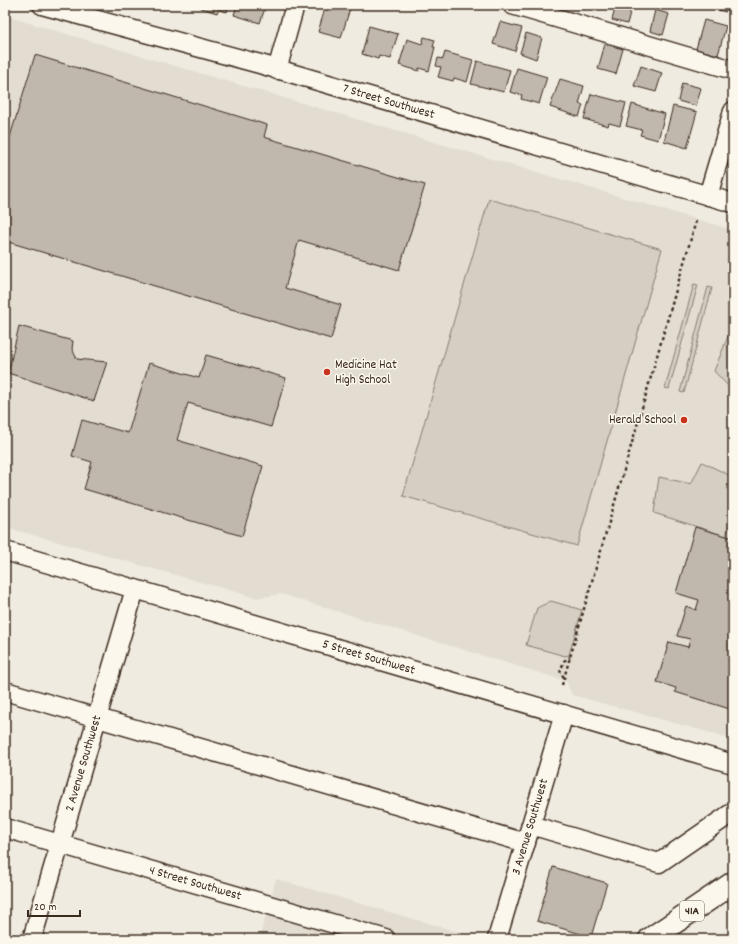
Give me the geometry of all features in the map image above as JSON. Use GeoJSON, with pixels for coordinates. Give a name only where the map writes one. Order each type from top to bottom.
{"type":"FeatureCollection","features":[{"type":"Feature","properties":{"kind":"main road","name":"41A"},"geometry":{"type":"LineString","coordinates":[[650,939],[733,883]]}},
{"type":"Feature","properties":{"kind":"street","name":"7 Street Southwest"},"geometry":{"type":"LineString","coordinates":[[42,5],[277,70],[733,203]]}},
{"type":"Feature","properties":{"kind":"street"},"geometry":{"type":"LineString","coordinates":[[277,70],[295,5]]}},
{"type":"Feature","properties":{"kind":"street"},"geometry":{"type":"LineString","coordinates":[[512,5],[733,70]]}},
{"type":"Feature","properties":{"kind":"street"},"geometry":{"type":"LineString","coordinates":[[708,196],[733,112]]}},
{"type":"Feature","properties":{"kind":"street","name":"5 Street Southwest"},"geometry":{"type":"LineString","coordinates":[[5,551],[733,764]]}},
{"type":"Feature","properties":{"kind":"street","name":"2 Avenue Southwest"},"geometry":{"type":"LineString","coordinates":[[32,939],[135,589]]}},
{"type":"Feature","properties":{"kind":"street"},"geometry":{"type":"LineString","coordinates":[[5,691],[526,843]]}},
{"type":"Feature","properties":{"kind":"street","name":"3 Avenue Southwest"},"geometry":{"type":"LineString","coordinates":[[497,939],[564,714]]}},
{"type":"Feature","properties":{"kind":"street"},"geometry":{"type":"LineString","coordinates":[[531,825],[659,863],[733,812]]}},
{"type":"Feature","properties":{"kind":"street","name":"4 Street Southwest"},"geometry":{"type":"LineString","coordinates":[[5,828],[386,939]]}},
{"type":"Feature","properties":{"kind":"path"},"geometry":{"type":"LineString","coordinates":[[562,685],[696,221]]}},
{"type":"Feature","properties":{"kind":"path"},"geometry":{"type":"LineString","coordinates":[[564,677],[560,673],[561,669],[564,661],[570,656]]}},
{"type":"Feature","properties":{"kind":"shaded area","name":"Medicine Hat High School"},"geometry":{"type":"Polygon","coordinates":[[[9,17],[733,230],[733,739],[572,695],[566,681],[281,594],[257,598],[5,527],[5,32],[9,17]]]}},
{"type":"Feature","properties":{"kind":"shaded area"},"geometry":{"type":"Polygon","coordinates":[[[489,199],[662,249],[577,546],[403,496],[489,199]]]}},
{"type":"Feature","properties":{"kind":"shaded area"},"geometry":{"type":"Polygon","coordinates":[[[694,284],[698,285],[669,389],[665,388],[694,284]]]}},
{"type":"Feature","properties":{"kind":"shaded area"},"geometry":{"type":"Polygon","coordinates":[[[708,287],[712,288],[684,393],[680,392],[708,287]]]}},
{"type":"Feature","properties":{"kind":"shaded area"},"geometry":{"type":"Polygon","coordinates":[[[733,324],[733,389],[730,388],[714,371],[733,324]]]}},
{"type":"Feature","properties":{"kind":"shaded area"},"geometry":{"type":"Polygon","coordinates":[[[702,462],[733,477],[733,514],[726,536],[654,513],[659,477],[691,484],[702,462]]]}},
{"type":"Feature","properties":{"kind":"shaded area"},"geometry":{"type":"Polygon","coordinates":[[[551,601],[582,610],[569,655],[565,656],[526,645],[537,608],[551,601]]]}},
{"type":"Feature","properties":{"kind":"shaded area"},"geometry":{"type":"Polygon","coordinates":[[[276,879],[472,936],[472,939],[259,939],[276,879]]]}},
{"type":"Feature","properties":{"kind":"building"},"geometry":{"type":"Polygon","coordinates":[[[202,5],[229,5],[227,12],[219,10],[217,13],[201,8],[202,5]]]}},
{"type":"Feature","properties":{"kind":"building"},"geometry":{"type":"Polygon","coordinates":[[[237,5],[266,5],[260,23],[234,15],[237,5]]]}},
{"type":"Feature","properties":{"kind":"building"},"geometry":{"type":"Polygon","coordinates":[[[326,5],[351,5],[341,38],[318,32],[326,5]]]}},
{"type":"Feature","properties":{"kind":"building"},"geometry":{"type":"Polygon","coordinates":[[[616,5],[632,5],[627,24],[612,20],[616,5]]]}},
{"type":"Feature","properties":{"kind":"building"},"geometry":{"type":"Polygon","coordinates":[[[706,5],[733,6],[726,12],[705,7],[706,5]]]}},
{"type":"Feature","properties":{"kind":"building"},"geometry":{"type":"Polygon","coordinates":[[[655,10],[669,14],[663,35],[650,31],[655,10]]]}},
{"type":"Feature","properties":{"kind":"building"},"geometry":{"type":"Polygon","coordinates":[[[704,20],[726,26],[718,55],[696,49],[704,20]]]}},
{"type":"Feature","properties":{"kind":"building"},"geometry":{"type":"Polygon","coordinates":[[[500,22],[522,28],[515,51],[493,44],[500,22]]]}},
{"type":"Feature","properties":{"kind":"building"},"geometry":{"type":"Polygon","coordinates":[[[369,26],[398,34],[390,59],[379,56],[378,59],[362,54],[369,26]]]}},
{"type":"Feature","properties":{"kind":"building"},"geometry":{"type":"Polygon","coordinates":[[[526,33],[542,38],[536,59],[520,53],[526,33]]]}},
{"type":"Feature","properties":{"kind":"building"},"geometry":{"type":"Polygon","coordinates":[[[424,37],[435,40],[433,47],[435,47],[429,71],[419,68],[419,71],[399,65],[407,39],[422,44],[424,37]]]}},
{"type":"Feature","properties":{"kind":"building"},"geometry":{"type":"Polygon","coordinates":[[[605,44],[623,49],[616,74],[598,69],[605,44]]]}},
{"type":"Feature","properties":{"kind":"building"},"geometry":{"type":"Polygon","coordinates":[[[445,52],[473,60],[467,82],[454,78],[453,81],[438,77],[441,67],[436,66],[438,58],[443,59],[445,52]]]}},
{"type":"Feature","properties":{"kind":"building"},"geometry":{"type":"Polygon","coordinates":[[[35,55],[267,125],[264,137],[425,185],[399,270],[299,240],[285,288],[341,305],[331,339],[5,241],[5,153],[35,55]]]}},
{"type":"Feature","properties":{"kind":"building"},"geometry":{"type":"Polygon","coordinates":[[[477,61],[510,70],[504,92],[471,84],[477,61]]]}},
{"type":"Feature","properties":{"kind":"building"},"geometry":{"type":"Polygon","coordinates":[[[641,66],[662,73],[656,92],[634,86],[641,66]]]}},
{"type":"Feature","properties":{"kind":"building"},"geometry":{"type":"Polygon","coordinates":[[[517,68],[547,77],[539,104],[521,99],[522,95],[510,92],[517,68]]]}},
{"type":"Feature","properties":{"kind":"building"},"geometry":{"type":"Polygon","coordinates":[[[560,79],[584,86],[579,104],[583,105],[579,117],[550,107],[560,79]]]}},
{"type":"Feature","properties":{"kind":"building"},"geometry":{"type":"Polygon","coordinates":[[[682,83],[701,88],[696,106],[678,101],[682,83]]]}},
{"type":"Feature","properties":{"kind":"building"},"geometry":{"type":"Polygon","coordinates":[[[591,94],[626,103],[620,126],[609,123],[608,126],[584,119],[591,94]]]}},
{"type":"Feature","properties":{"kind":"building"},"geometry":{"type":"Polygon","coordinates":[[[632,104],[665,114],[658,140],[640,135],[642,130],[626,126],[632,104]]]}},
{"type":"Feature","properties":{"kind":"building"},"geometry":{"type":"Polygon","coordinates":[[[673,106],[697,112],[687,148],[664,141],[673,106]]]}},
{"type":"Feature","properties":{"kind":"building"},"geometry":{"type":"Polygon","coordinates":[[[19,326],[73,341],[72,349],[77,359],[107,362],[94,401],[8,373],[19,326]]]}},
{"type":"Feature","properties":{"kind":"building"},"geometry":{"type":"Polygon","coordinates":[[[206,355],[286,378],[271,427],[188,403],[177,440],[263,466],[242,536],[84,489],[92,462],[72,456],[82,420],[128,433],[149,363],[199,378],[206,355]]]}},
{"type":"Feature","properties":{"kind":"building"},"geometry":{"type":"Polygon","coordinates":[[[695,527],[733,538],[733,710],[675,692],[676,688],[657,682],[669,642],[688,647],[690,639],[677,636],[686,606],[696,610],[699,600],[676,593],[695,527]]]}},
{"type":"Feature","properties":{"kind":"building"},"geometry":{"type":"Polygon","coordinates":[[[553,867],[607,883],[591,937],[537,921],[553,867]]]}},
{"type":"Feature","properties":{"kind":"place","name":"Medicine Hat High School"},"geometry":{"type":"Point","coordinates":[327,372]}},
{"type":"Feature","properties":{"kind":"place","name":"Herald School"},"geometry":{"type":"Point","coordinates":[684,420]}}]}
